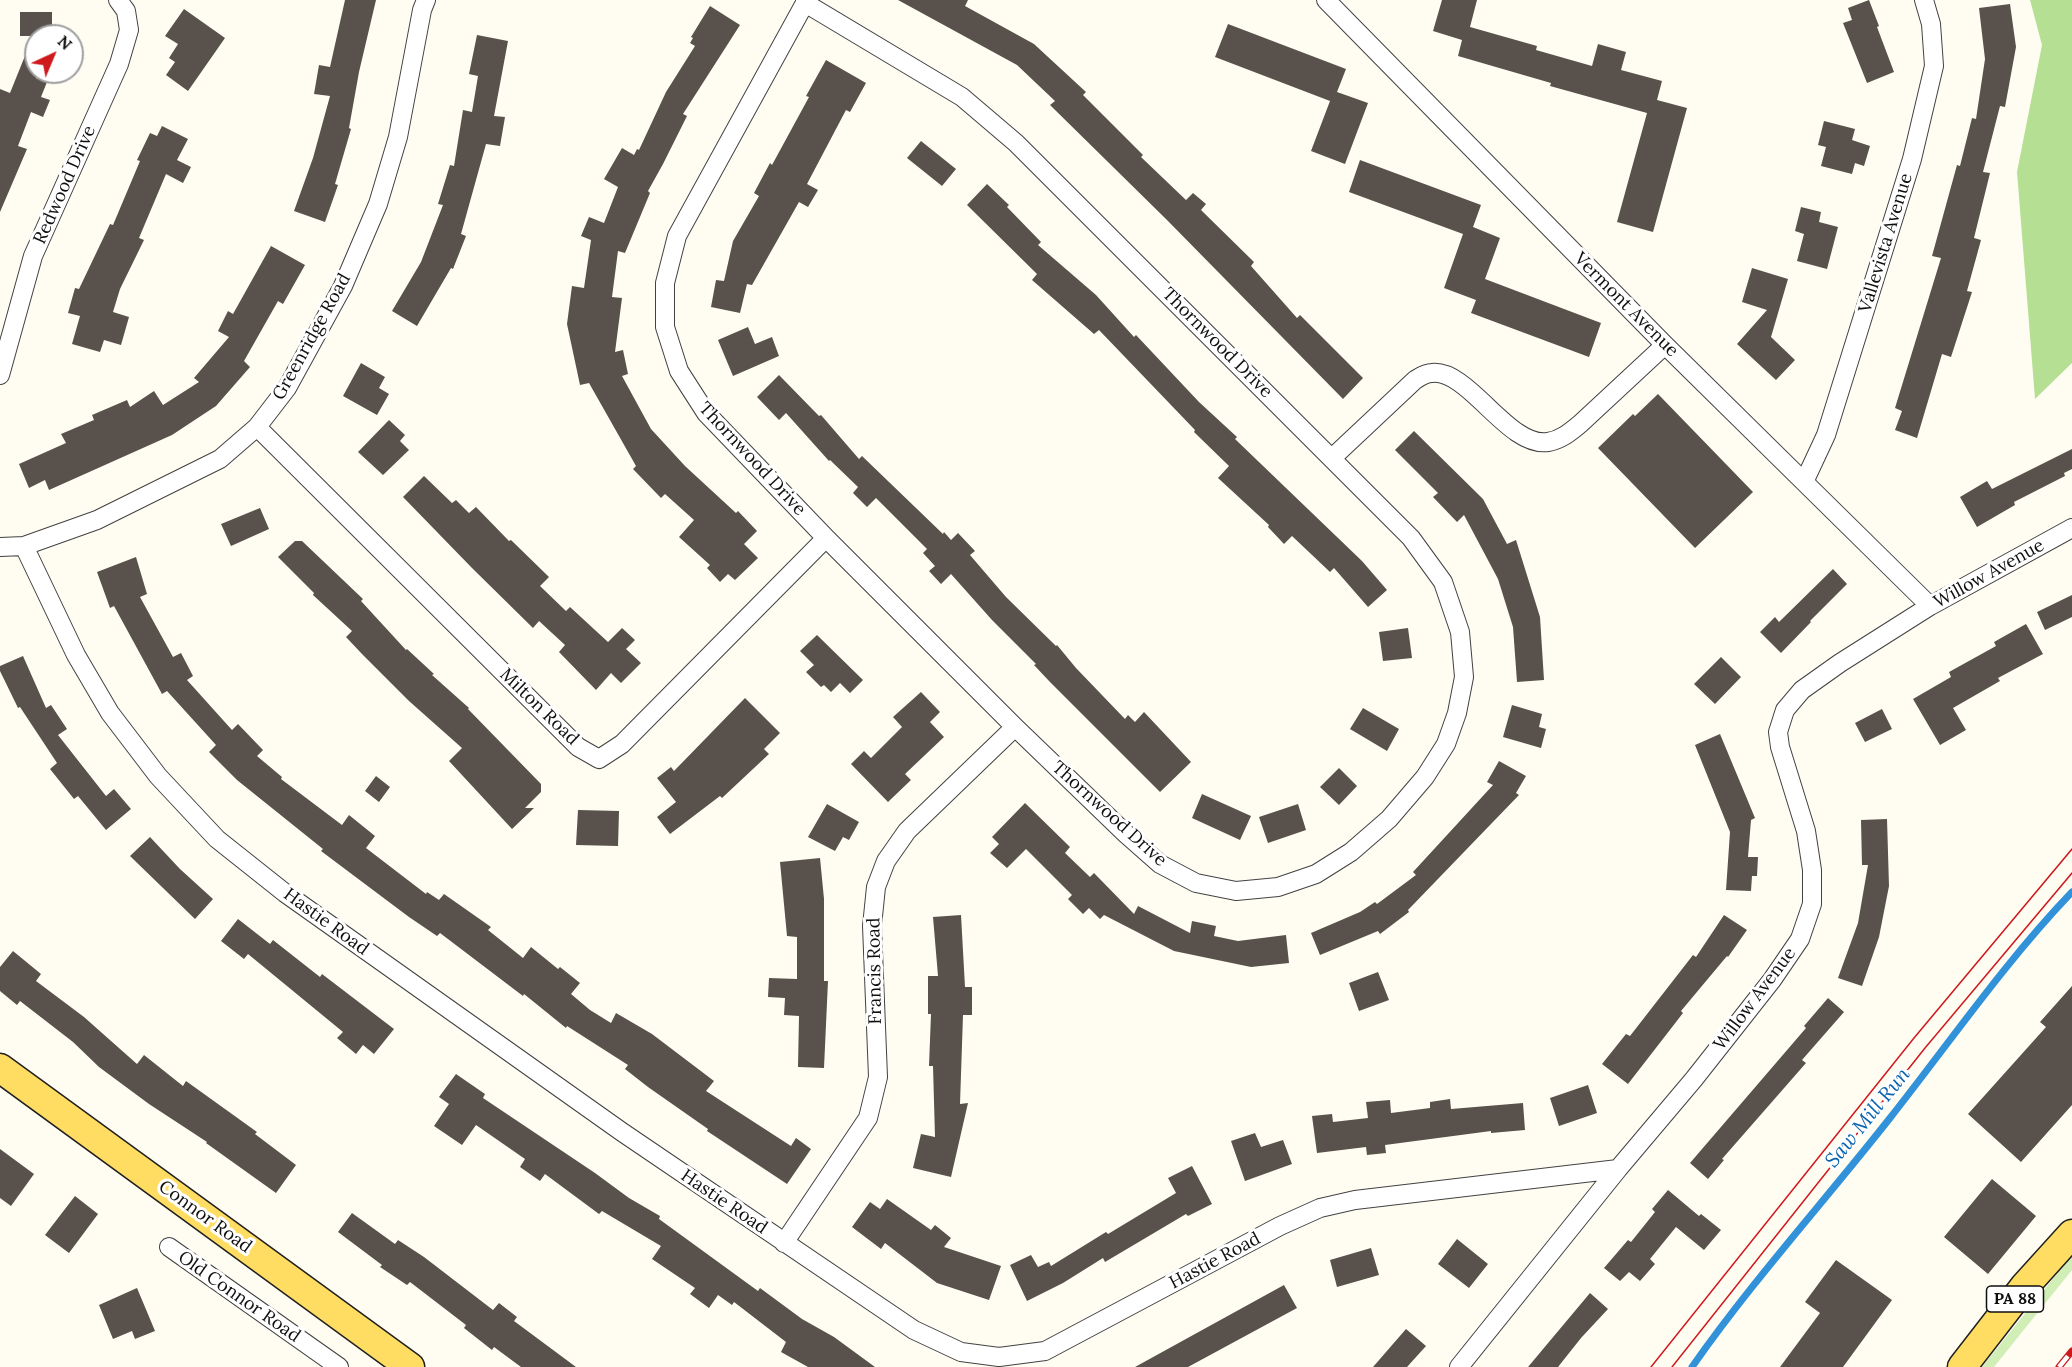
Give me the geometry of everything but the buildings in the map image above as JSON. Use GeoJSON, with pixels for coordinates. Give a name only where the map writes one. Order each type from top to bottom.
{"type":"FeatureCollection","features":[{"type":"Feature","properties":{"kind":"main road","name":"Connor Road"},"geometry":{"type":"LineString","coordinates":[[0,1068],[410,1367]]}},
{"type":"Feature","properties":{"kind":"main road","name":"PA 88"},"geometry":{"type":"LineString","coordinates":[[1962,1367],[2024,1287],[2072,1234]]}},
{"type":"Feature","properties":{"kind":"street","name":"Redwood Drive"},"geometry":{"type":"LineString","coordinates":[[0,375],[33,256],[119,64],[129,30],[126,11],[118,0]]}},
{"type":"Feature","properties":{"kind":"street","name":"Greenridge Road"},"geometry":{"type":"LineString","coordinates":[[0,547],[24,546],[97,520],[220,459],[257,428],[287,388],[343,286],[378,204],[398,137],[422,10],[426,0]]}},
{"type":"Feature","properties":{"kind":"street","name":"Vermont Avenue"},"geometry":{"type":"LineString","coordinates":[[1326,0],[1665,345],[1805,480],[1930,606]]}},
{"type":"Feature","properties":{"kind":"street","name":"Vallevista Avenue"},"geometry":{"type":"LineString","coordinates":[[1805,480],[1826,435],[1912,159],[1934,66],[1931,24],[1924,0]]}},
{"type":"Feature","properties":{"kind":"street","name":"Thornwood Drive"},"geometry":{"type":"LineString","coordinates":[[805,2],[962,98],[1016,143],[1332,458],[1411,538],[1443,582],[1460,632],[1464,677],[1457,713],[1446,744],[1425,777],[1389,819],[1351,852],[1316,874],[1278,887],[1236,891],[1196,883],[1160,864],[1015,727],[826,538],[706,413],[679,371],[665,327],[664,283],[678,236],[805,2]]}},
{"type":"Feature","properties":{"kind":"street"},"geometry":{"type":"LineString","coordinates":[[1332,458],[1415,380],[1434,372],[1453,379],[1527,439],[1545,443],[1556,440],[1567,435],[1580,424],[1665,345]]}},
{"type":"Feature","properties":{"kind":"street","name":"Milton Road"},"geometry":{"type":"LineString","coordinates":[[257,428],[578,747],[599,759],[622,744],[826,538]]}},
{"type":"Feature","properties":{"kind":"street","name":"Willow Avenue"},"geometry":{"type":"LineString","coordinates":[[1459,1367],[1618,1169],[1694,1079],[1772,980],[1800,939],[1812,904],[1812,870],[1806,831],[1779,747],[1778,732],[1785,710],[1802,690],[1840,663],[1930,606],[2072,528]]}},
{"type":"Feature","properties":{"kind":"street","name":"Hastie Road"},"geometry":{"type":"LineString","coordinates":[[24,546],[76,655],[110,713],[158,776],[217,838],[285,893],[622,1132],[914,1330],[961,1352],[999,1357],[1045,1351],[1280,1226],[1320,1208],[1355,1200],[1618,1169]]}},
{"type":"Feature","properties":{"kind":"street","name":"Francis Road"},"geometry":{"type":"LineString","coordinates":[[784,1243],[868,1119],[878,1077],[872,926],[876,887],[886,861],[907,831],[1015,727]]}},
{"type":"Feature","properties":{"kind":"street","name":"Old Connor Road"},"geometry":{"type":"LineString","coordinates":[[169,1247],[339,1367]]}},
{"type":"Feature","properties":{"kind":"green space"},"geometry":{"type":"Polygon","coordinates":[[[2030,0],[2072,0],[2072,363],[2035,399],[2017,172],[2042,45],[2030,0]]]}},
{"type":"Feature","properties":{"kind":"green space"},"geometry":{"type":"Polygon","coordinates":[[[2072,1255],[2072,1270],[1994,1367],[1982,1367],[2072,1255]]]}},
{"type":"Feature","properties":{"kind":"waterway","name":"Saw Mill Run"},"geometry":{"type":"LineString","coordinates":[[1692,1367],[1739,1303],[1890,1118],[2001,974],[2072,892]]}},
{"type":"Feature","properties":{"kind":"tram line"},"geometry":{"type":"LineString","coordinates":[[1651,1367],[1914,1038],[2072,849]]}},
{"type":"Feature","properties":{"kind":"tram line"},"geometry":{"type":"LineString","coordinates":[[1672,1367],[1925,1048],[2072,873]]}},
{"type":"Feature","properties":{"kind":"railway"},"geometry":{"type":"LineString","coordinates":[[2059,1367],[2072,1351]]}}]}
